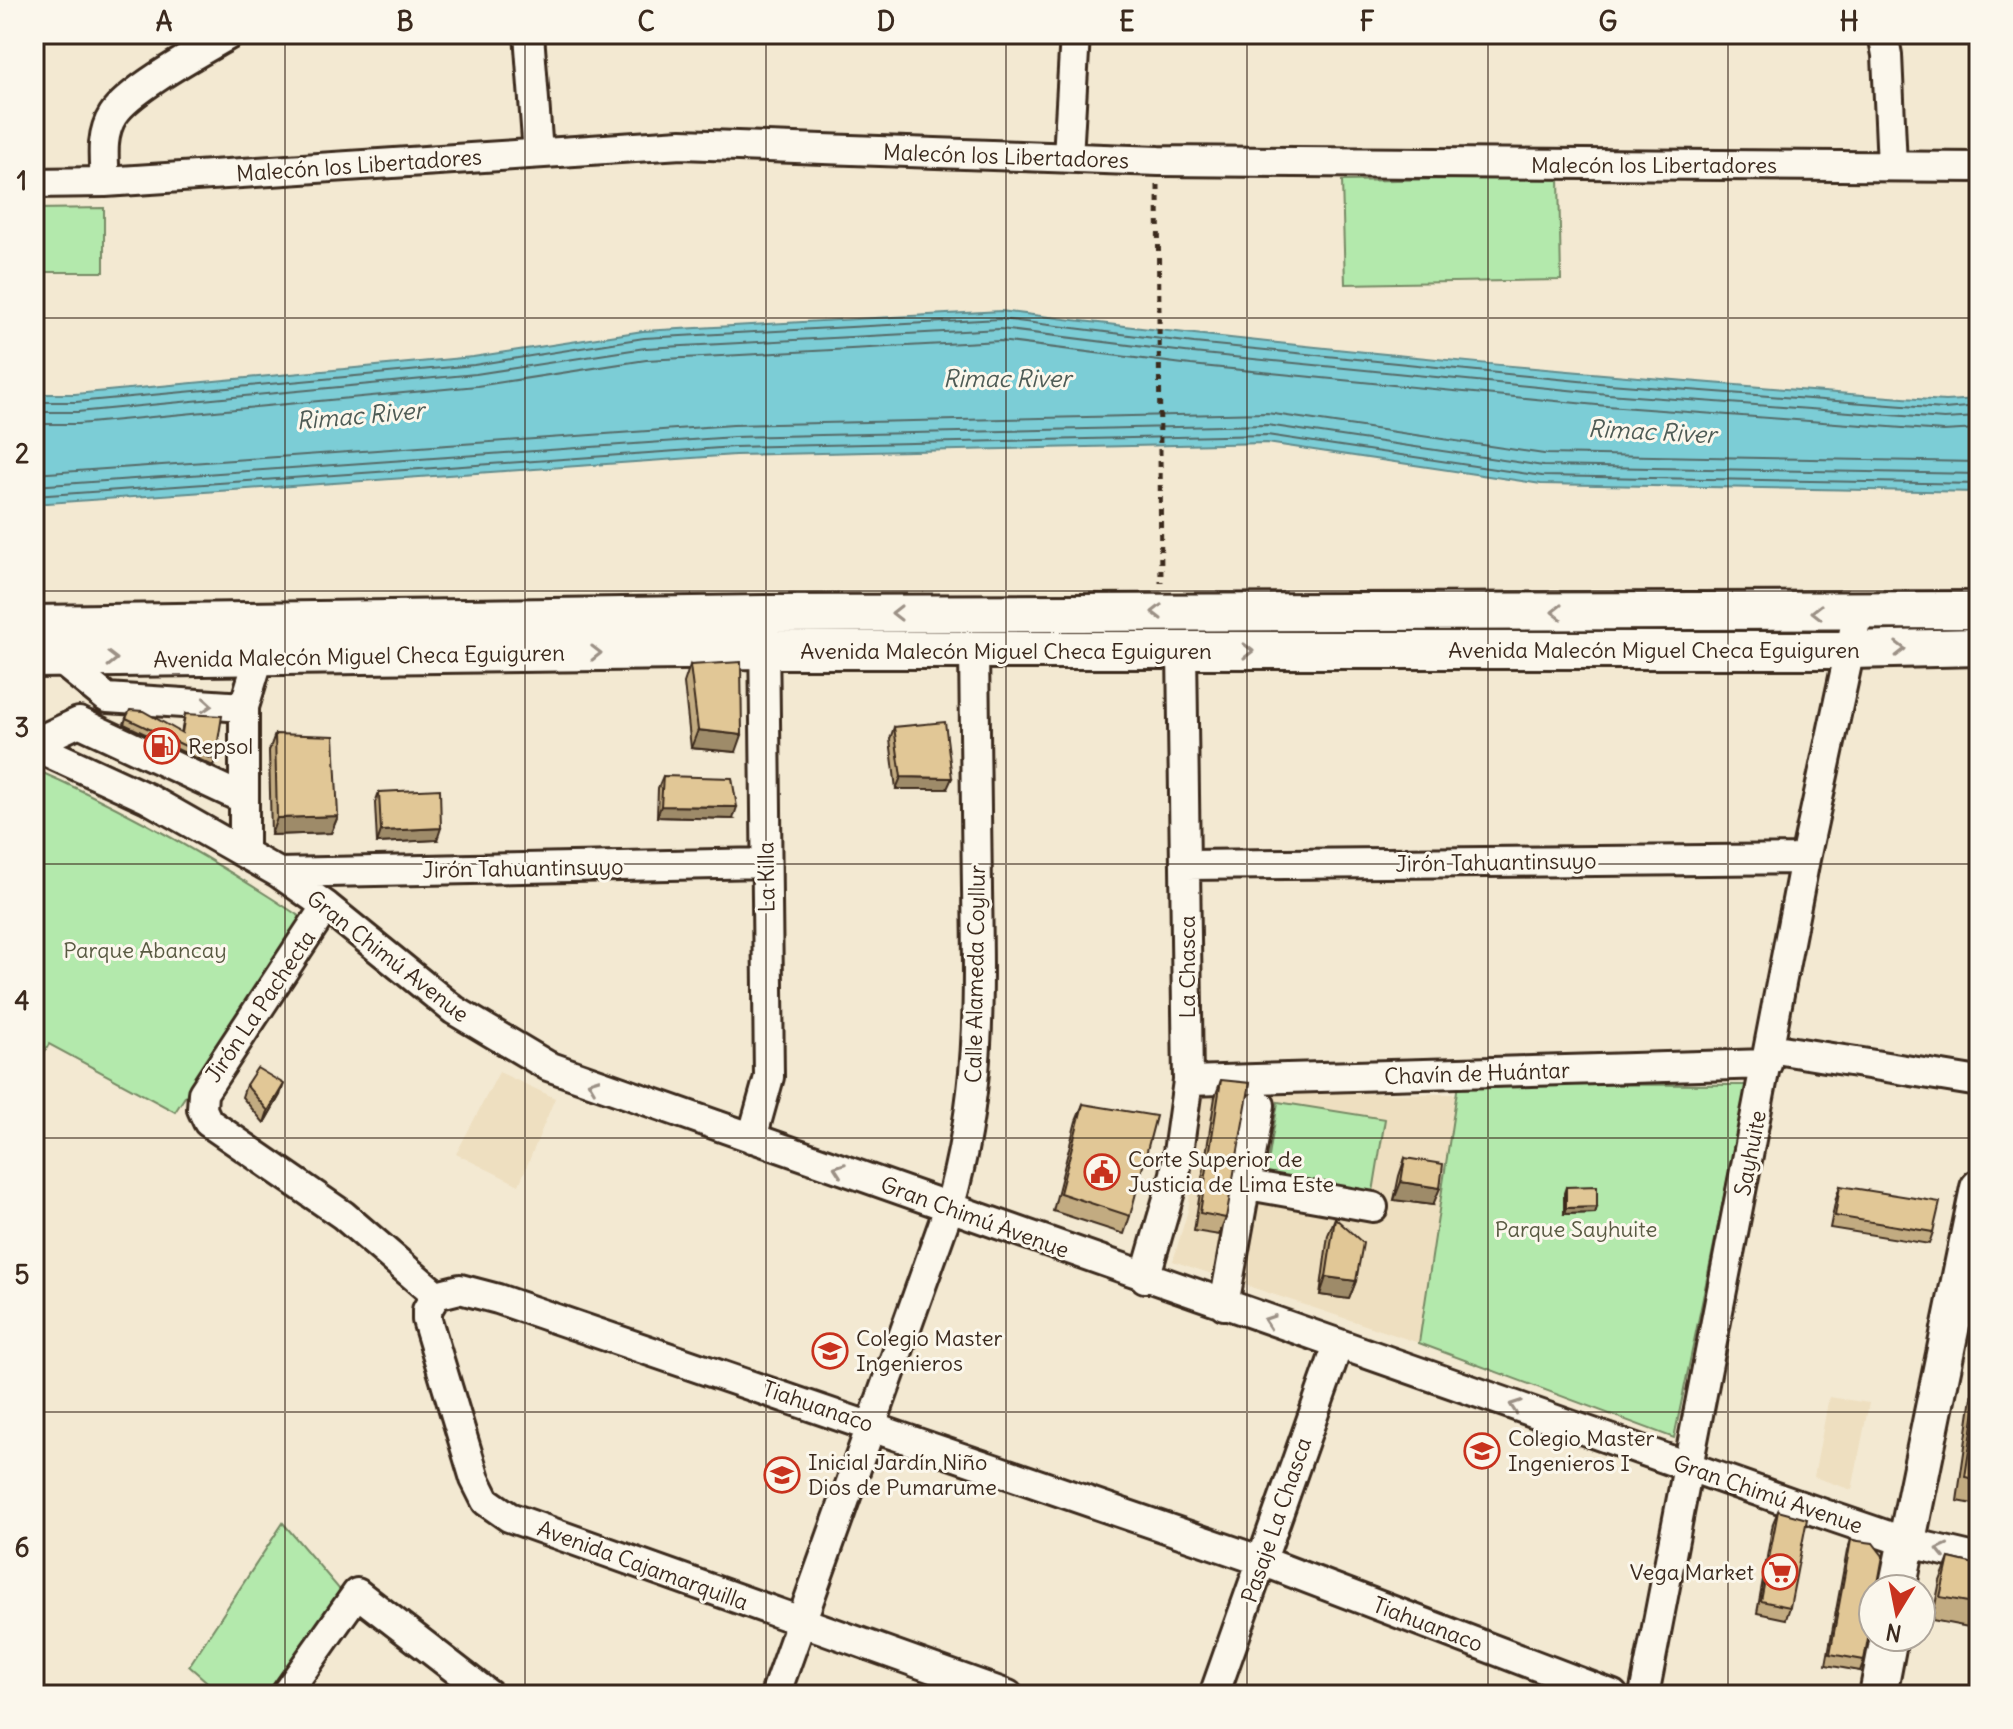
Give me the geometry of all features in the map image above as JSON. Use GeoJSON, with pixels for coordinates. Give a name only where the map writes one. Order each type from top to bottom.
{"type":"FeatureCollection","features":[{"type":"Feature","properties":{"kind":"main road","name":"Avenida Malecón Miguel Checa Eguiguren"},"geometry":{"type":"LineString","coordinates":[[34,624],[764,614],[1979,610]]}},
{"type":"Feature","properties":{"kind":"main road","name":"Avenida Malecón Miguel Checa Eguiguren"},"geometry":{"type":"LineString","coordinates":[[46,659],[764,650],[1850,650],[1979,647]]}},
{"type":"Feature","properties":{"kind":"main road"},"geometry":{"type":"LineString","coordinates":[[1900,1573],[1966,1311],[1979,1188]]}},
{"type":"Feature","properties":{"kind":"main road"},"geometry":{"type":"LineString","coordinates":[[1878,1695],[1886,1653]]}},
{"type":"Feature","properties":{"kind":"street"},"geometry":{"type":"LineString","coordinates":[[105,182],[103,147],[113,115],[142,90],[230,34]]}},
{"type":"Feature","properties":{"kind":"street"},"geometry":{"type":"LineString","coordinates":[[529,34],[538,153]]}},
{"type":"Feature","properties":{"kind":"street"},"geometry":{"type":"LineString","coordinates":[[1068,157],[1075,34]]}},
{"type":"Feature","properties":{"kind":"street"},"geometry":{"type":"LineString","coordinates":[[1883,34],[1887,55],[1892,166]]}},
{"type":"Feature","properties":{"kind":"street","name":"Malecón los Libertadores"},"geometry":{"type":"LineString","coordinates":[[34,183],[105,182],[681,144],[1159,161],[1979,167]]}},
{"type":"Feature","properties":{"kind":"street","name":"Sayhuite"},"geometry":{"type":"LineString","coordinates":[[1644,1695],[1691,1467],[1805,859],[1858,612]]}},
{"type":"Feature","properties":{"kind":"street","name":"La Killa"},"geometry":{"type":"LineString","coordinates":[[752,1138],[769,1077],[764,614]]}},
{"type":"Feature","properties":{"kind":"street","name":"La Chasca"},"geometry":{"type":"LineString","coordinates":[[1145,1278],[1175,1174],[1188,1081],[1182,651]]}},
{"type":"Feature","properties":{"kind":"street","name":"Calle Alameda Coyllur"},"geometry":{"type":"LineString","coordinates":[[775,1695],[949,1208],[965,1152],[977,1062],[974,652]]}},
{"type":"Feature","properties":{"kind":"street"},"geometry":{"type":"LineString","coordinates":[[244,851],[244,707],[259,657]]}},
{"type":"Feature","properties":{"kind":"street"},"geometry":{"type":"LineString","coordinates":[[46,659],[107,698],[244,707]]}},
{"type":"Feature","properties":{"kind":"street"},"geometry":{"type":"LineString","coordinates":[[34,744],[79,722],[107,698]]}},
{"type":"Feature","properties":{"kind":"street"},"geometry":{"type":"LineString","coordinates":[[79,722],[244,799]]}},
{"type":"Feature","properties":{"kind":"street","name":"Gran Chimú Avenue"},"geometry":{"type":"LineString","coordinates":[[34,744],[102,775],[244,851],[326,906],[454,1010],[509,1045],[599,1087],[1906,1542],[1979,1559]]}},
{"type":"Feature","properties":{"kind":"street","name":"Jirón Tahuantinsuyo"},"geometry":{"type":"LineString","coordinates":[[1187,865],[1805,859]]}},
{"type":"Feature","properties":{"kind":"street","name":"Jirón Tahuantinsuyo"},"geometry":{"type":"LineString","coordinates":[[279,873],[766,863]]}},
{"type":"Feature","properties":{"kind":"street","name":"Jirón La Pachecta"},"geometry":{"type":"LineString","coordinates":[[326,906],[203,1093],[202,1109],[208,1122],[343,1215],[436,1295]]}},
{"type":"Feature","properties":{"kind":"street","name":"Chavín de Huántar"},"geometry":{"type":"LineString","coordinates":[[1188,1081],[1768,1056],[1979,1082]]}},
{"type":"Feature","properties":{"kind":"street"},"geometry":{"type":"LineString","coordinates":[[1224,1305],[1260,1105]]}},
{"type":"Feature","properties":{"kind":"street"},"geometry":{"type":"LineString","coordinates":[[1248,1185],[1373,1207]]}},
{"type":"Feature","properties":{"kind":"street","name":"Tiahuanaco"},"geometry":{"type":"LineString","coordinates":[[436,1295],[460,1289],[498,1299],[873,1424],[1262,1561],[1613,1695]]}},
{"type":"Feature","properties":{"kind":"street","name":"Avenida Cajamarquilla"},"geometry":{"type":"LineString","coordinates":[[436,1295],[427,1310],[427,1320],[475,1479],[486,1501],[509,1517],[1008,1695]]}},
{"type":"Feature","properties":{"kind":"street","name":"Pasaje La Chasca"},"geometry":{"type":"LineString","coordinates":[[1214,1695],[1338,1345]]}},
{"type":"Feature","properties":{"kind":"street"},"geometry":{"type":"LineString","coordinates":[[285,1695],[357,1593],[489,1695]]}},
{"type":"Feature","properties":{"kind":"path"},"geometry":{"type":"LineString","coordinates":[[1159,161],[1161,548]]}},
{"type":"Feature","properties":{"kind":"shaded area"},"geometry":{"type":"Polygon","coordinates":[[[499,1072],[555,1098],[519,1185],[456,1154],[499,1072]]]}},
{"type":"Feature","properties":{"kind":"shaded area"},"geometry":{"type":"Polygon","coordinates":[[[1203,1092],[1456,1094],[1419,1343],[1173,1261],[1188,1210],[1203,1092]]]}},
{"type":"Feature","properties":{"kind":"shaded area"},"geometry":{"type":"Polygon","coordinates":[[[1829,1397],[1869,1403],[1852,1490],[1814,1477],[1829,1397]]]}},
{"type":"Feature","properties":{"kind":"green space"},"geometry":{"type":"Polygon","coordinates":[[[1559,177],[1561,280],[1345,284],[1342,181],[1559,177]]]}},
{"type":"Feature","properties":{"kind":"green space"},"geometry":{"type":"Polygon","coordinates":[[[104,208],[104,272],[34,272],[34,209],[104,208]]]}},
{"type":"Feature","properties":{"kind":"green space","name":"Parque Abancay"},"geometry":{"type":"Polygon","coordinates":[[[34,769],[171,838],[302,918],[175,1112],[49,1044],[34,1071],[34,769]]]}},
{"type":"Feature","properties":{"kind":"green space","name":"Parque Sayhuite"},"geometry":{"type":"Polygon","coordinates":[[[1458,1084],[1747,1085],[1674,1438],[1419,1343],[1458,1084]]]}},
{"type":"Feature","properties":{"kind":"green space"},"geometry":{"type":"Polygon","coordinates":[[[1278,1102],[1385,1119],[1372,1198],[1265,1181],[1278,1102]]]}},
{"type":"Feature","properties":{"kind":"green space"},"geometry":{"type":"Polygon","coordinates":[[[283,1523],[346,1597],[281,1695],[250,1688],[244,1695],[222,1695],[189,1666],[283,1523]]]}},
{"type":"Feature","properties":{"kind":"water","name":"Rimac River"},"geometry":{"type":"Polygon","coordinates":[[[1001,311],[1237,339],[1472,362],[1945,401],[1979,399],[1979,492],[1541,484],[1267,443],[735,455],[34,504],[34,394],[75,394],[473,357],[643,331],[1001,311]]]}},
{"type":"Feature","properties":{"kind":"building"},"geometry":{"type":"Polygon","coordinates":[[[741,662],[742,735],[698,730],[690,665],[741,662]]]}},
{"type":"Feature","properties":{"kind":"building"},"geometry":{"type":"Polygon","coordinates":[[[130,710],[143,711],[182,733],[185,714],[222,716],[215,760],[126,718],[130,710]]]}},
{"type":"Feature","properties":{"kind":"building"},"geometry":{"type":"Polygon","coordinates":[[[945,722],[952,778],[901,777],[894,727],[945,722]]]}},
{"type":"Feature","properties":{"kind":"building"},"geometry":{"type":"Polygon","coordinates":[[[275,734],[334,736],[338,816],[277,818],[275,734]]]}},
{"type":"Feature","properties":{"kind":"building"},"geometry":{"type":"Polygon","coordinates":[[[663,776],[732,778],[737,807],[661,806],[663,776]]]}},
{"type":"Feature","properties":{"kind":"building"},"geometry":{"type":"Polygon","coordinates":[[[440,789],[441,828],[381,831],[379,792],[440,789]]]}},
{"type":"Feature","properties":{"kind":"building"},"geometry":{"type":"Polygon","coordinates":[[[257,1068],[284,1084],[268,1111],[246,1085],[257,1068]]]}},
{"type":"Feature","properties":{"kind":"building"},"geometry":{"type":"Polygon","coordinates":[[[1221,1080],[1250,1083],[1226,1218],[1200,1213],[1221,1080]]]}},
{"type":"Feature","properties":{"kind":"building","name":"Corte Superior de Justicia de Lima Este"},"geometry":{"type":"Polygon","coordinates":[[[1083,1104],[1156,1116],[1130,1216],[1060,1193],[1083,1104]]]}},
{"type":"Feature","properties":{"kind":"building"},"geometry":{"type":"Polygon","coordinates":[[[1405,1158],[1443,1164],[1440,1188],[1401,1182],[1405,1158]]]}},
{"type":"Feature","properties":{"kind":"building"},"geometry":{"type":"Polygon","coordinates":[[[1597,1186],[1597,1207],[1566,1208],[1566,1187],[1597,1186]]]}},
{"type":"Feature","properties":{"kind":"building"},"geometry":{"type":"Polygon","coordinates":[[[1840,1186],[1940,1202],[1933,1232],[1835,1216],[1840,1186]]]}},
{"type":"Feature","properties":{"kind":"building"},"geometry":{"type":"Polygon","coordinates":[[[1335,1218],[1363,1243],[1356,1281],[1326,1277],[1335,1218]]]}},
{"type":"Feature","properties":{"kind":"building"},"geometry":{"type":"Polygon","coordinates":[[[1979,1384],[1979,1480],[1965,1477],[1979,1384]]]}},
{"type":"Feature","properties":{"kind":"building","name":"Vega Market"},"geometry":{"type":"Polygon","coordinates":[[[1778,1511],[1807,1519],[1790,1607],[1761,1601],[1778,1511]]]}},
{"type":"Feature","properties":{"kind":"building"},"geometry":{"type":"Polygon","coordinates":[[[1851,1540],[1873,1543],[1883,1556],[1880,1573],[1857,1573],[1857,1653],[1865,1653],[1864,1660],[1830,1654],[1851,1540]]]}},
{"type":"Feature","properties":{"kind":"building"},"geometry":{"type":"Polygon","coordinates":[[[1949,1558],[1979,1565],[1979,1604],[1940,1597],[1949,1558]]]}},
{"type":"Feature","properties":{"kind":"place","name":"Repsol"},"geometry":{"type":"Point","coordinates":[162,746]}},
{"type":"Feature","properties":{"kind":"place","name":"Corte Superior de Justicia de Lima Este"},"geometry":{"type":"Point","coordinates":[1102,1172]}},
{"type":"Feature","properties":{"kind":"place","name":"Colegio Master Ingenieros"},"geometry":{"type":"Point","coordinates":[830,1351]}},
{"type":"Feature","properties":{"kind":"place","name":"Colegio Master Ingenieros I"},"geometry":{"type":"Point","coordinates":[1482,1451]}},
{"type":"Feature","properties":{"kind":"place","name":"Inicial Jardín Niño Dios de Pumarume"},"geometry":{"type":"Point","coordinates":[782,1475]}},
{"type":"Feature","properties":{"kind":"place","name":"Vega Market"},"geometry":{"type":"Point","coordinates":[1780,1572]}}]}
